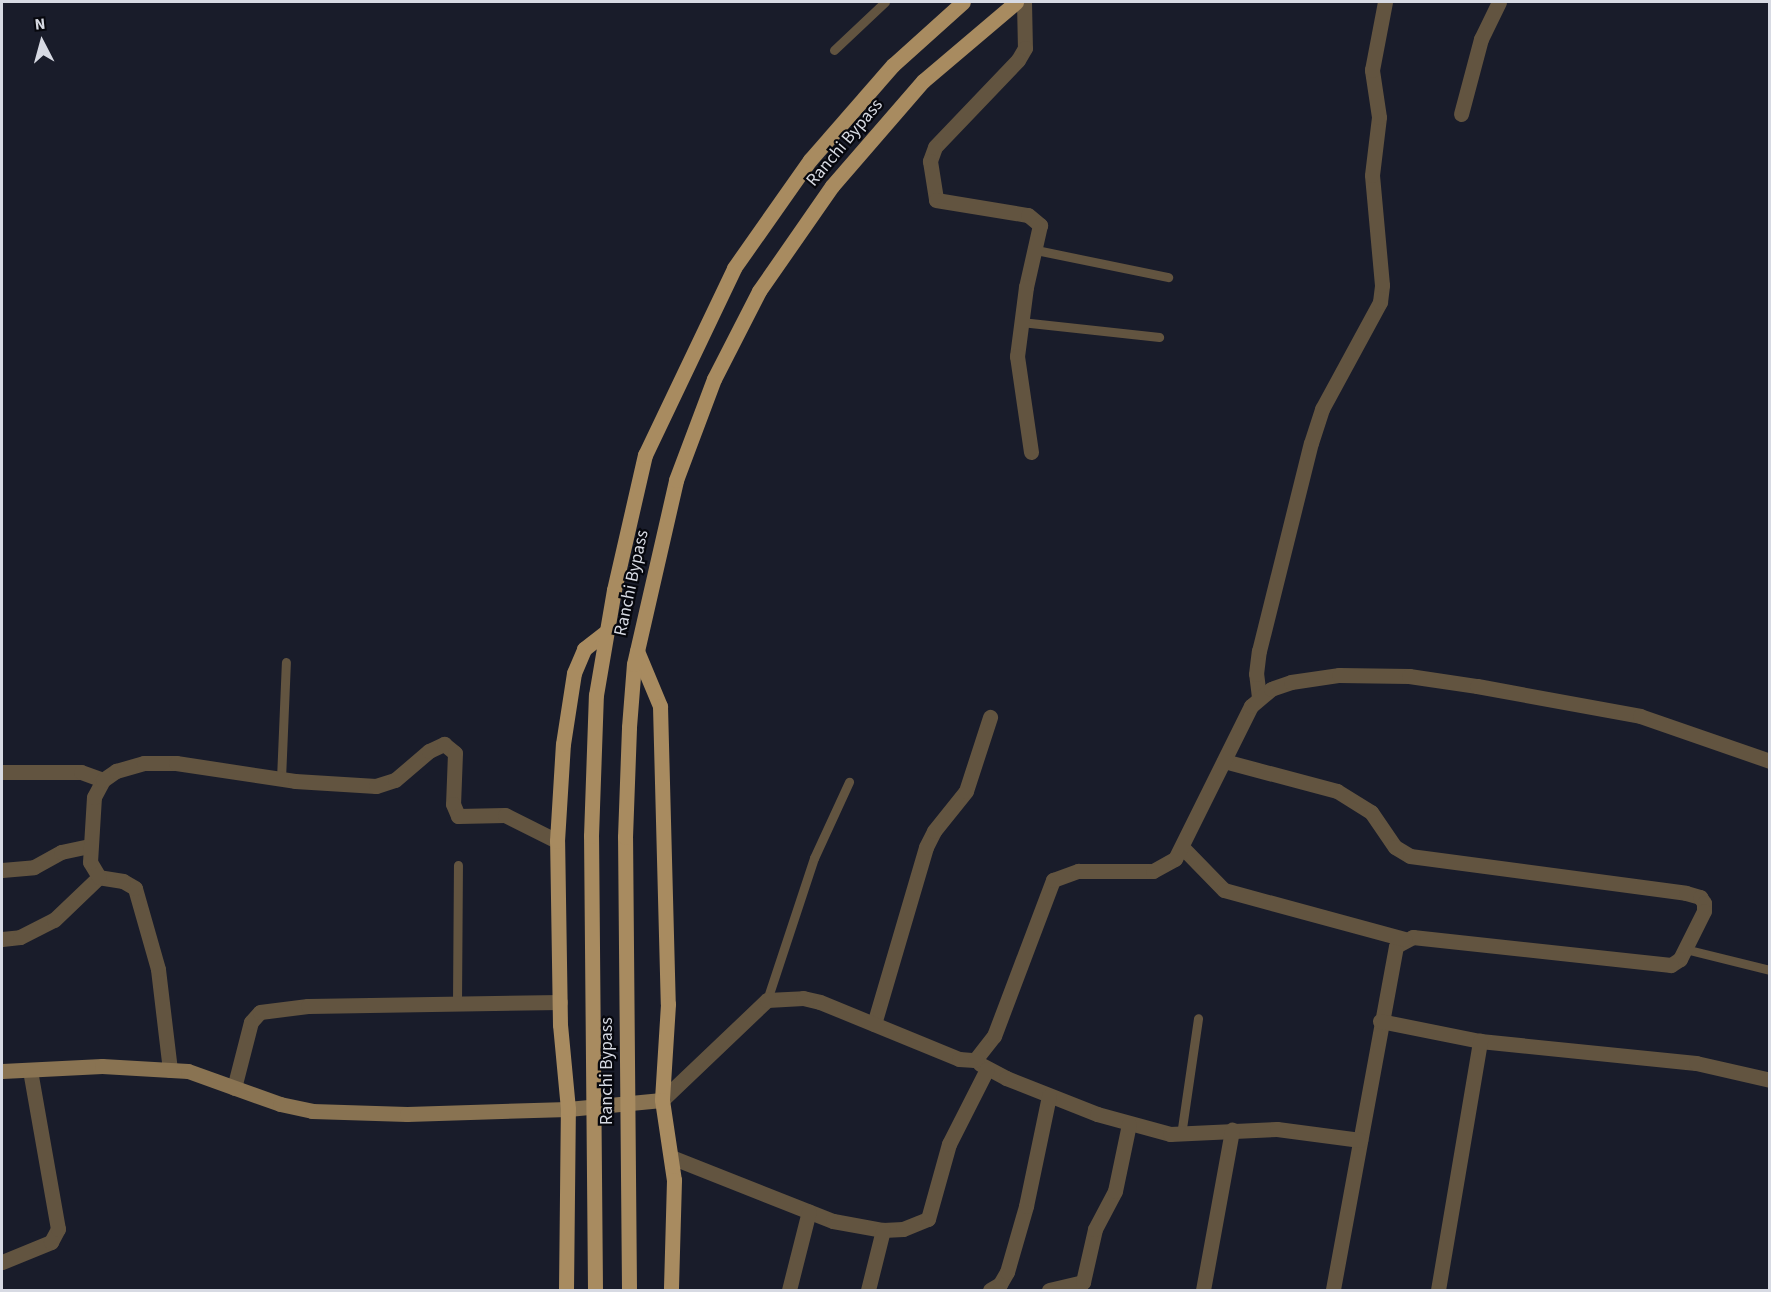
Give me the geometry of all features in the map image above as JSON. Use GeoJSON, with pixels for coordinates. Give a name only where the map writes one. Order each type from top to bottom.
{"type":"FeatureCollection","features":[{"type":"Feature","properties":{"kind":"main road","name":"Ranchi Bypass"},"geometry":{"type":"LineString","coordinates":[[595,1290],[592,801],[596,695],[607,632],[645,455],[734,268],[810,160],[893,65],[963,2]]}},
{"type":"Feature","properties":{"kind":"main road","name":"Ranchi Bypass"},"geometry":{"type":"LineString","coordinates":[[629,1290],[625,837],[637,651],[676,480],[714,378],[759,291],[832,186],[923,81],[1016,2]]}},
{"type":"Feature","properties":{"kind":"main road"},"geometry":{"type":"LineString","coordinates":[[566,1290],[568,1109],[560,1002],[557,841],[563,744],[574,673],[584,649],[607,632]]}},
{"type":"Feature","properties":{"kind":"main road"},"geometry":{"type":"LineString","coordinates":[[637,651],[660,706],[668,1004],[662,1100],[671,1157],[671,1290]]}},
{"type":"Feature","properties":{"kind":"street"},"geometry":{"type":"LineString","coordinates":[[1024,2],[1025,48],[1018,60],[935,147],[930,161],[936,200],[1036,218],[1040,225],[1017,356],[1031,452]]}},
{"type":"Feature","properties":{"kind":"street"},"geometry":{"type":"LineString","coordinates":[[671,1157],[833,1221],[883,1230],[903,1229],[928,1219],[949,1144],[994,1036],[1053,880],[1078,871],[1153,871],[1175,859],[1259,697],[1256,674],[1258,651],[1311,443],[1322,409],[1380,302],[1382,285],[1371,175],[1379,117],[1372,70],[1385,2]]}},
{"type":"Feature","properties":{"kind":"street"},"geometry":{"type":"LineString","coordinates":[[1461,114],[1481,39],[1498,2]]}},
{"type":"Feature","properties":{"kind":"street"},"geometry":{"type":"LineString","coordinates":[[1259,697],[1291,682],[1339,675],[1409,676],[1640,716],[1770,761]]}},
{"type":"Feature","properties":{"kind":"street"},"geometry":{"type":"LineString","coordinates":[[874,1024],[926,848],[934,831],[966,791],[990,717]]}},
{"type":"Feature","properties":{"kind":"street"},"geometry":{"type":"LineString","coordinates":[[170,1070],[158,969],[135,888],[123,881],[99,877],[91,867],[91,811],[104,780],[116,771],[144,763],[176,763],[281,779],[376,786],[395,780],[444,744],[455,753],[453,804],[458,816],[505,815],[557,841]]}},
{"type":"Feature","properties":{"kind":"street"},"geometry":{"type":"LineString","coordinates":[[1182,847],[1224,890],[1404,939],[1479,943],[1671,965],[1685,949],[1704,911],[1700,897],[1410,856],[1395,847],[1371,812],[1337,791],[1224,761]]}},
{"type":"Feature","properties":{"kind":"street"},"geometry":{"type":"LineString","coordinates":[[2,772],[81,772],[104,780]]}},
{"type":"Feature","properties":{"kind":"street"},"geometry":{"type":"LineString","coordinates":[[2,870],[34,867],[61,852],[90,846]]}},
{"type":"Feature","properties":{"kind":"street"},"geometry":{"type":"LineString","coordinates":[[2,939],[20,937],[54,920],[99,877]]}},
{"type":"Feature","properties":{"kind":"street"},"geometry":{"type":"LineString","coordinates":[[1333,1290],[1393,953],[1404,939]]}},
{"type":"Feature","properties":{"kind":"street"},"geometry":{"type":"LineString","coordinates":[[2,1071],[102,1066],[188,1071],[234,1088],[312,1111],[407,1114],[568,1109],[662,1100],[767,1000],[803,998],[959,1059],[981,1065],[1049,1096],[1129,1124],[1181,1134],[1277,1129],[1360,1140]]}},
{"type":"Feature","properties":{"kind":"street"},"geometry":{"type":"LineString","coordinates":[[234,1088],[251,1022],[260,1012],[308,1006],[560,1002]]}},
{"type":"Feature","properties":{"kind":"street"},"geometry":{"type":"LineString","coordinates":[[1380,1021],[1480,1041],[1696,1063],[1770,1080]]}},
{"type":"Feature","properties":{"kind":"street"},"geometry":{"type":"LineString","coordinates":[[1438,1290],[1480,1041]]}},
{"type":"Feature","properties":{"kind":"street"},"geometry":{"type":"LineString","coordinates":[[2,1262],[51,1242],[58,1229],[30,1070]]}},
{"type":"Feature","properties":{"kind":"street"},"geometry":{"type":"LineString","coordinates":[[990,1290],[1000,1284],[1007,1272],[1026,1206],[1049,1096]]}},
{"type":"Feature","properties":{"kind":"street"},"geometry":{"type":"LineString","coordinates":[[1049,1290],[1083,1282],[1095,1229],[1115,1191],[1129,1124]]}},
{"type":"Feature","properties":{"kind":"street"},"geometry":{"type":"LineString","coordinates":[[1203,1290],[1232,1130]]}},
{"type":"Feature","properties":{"kind":"street"},"geometry":{"type":"LineString","coordinates":[[789,1290],[809,1212]]}},
{"type":"Feature","properties":{"kind":"street"},"geometry":{"type":"LineString","coordinates":[[868,1290],[883,1230]]}},
{"type":"Feature","properties":{"kind":"lane"},"geometry":{"type":"LineString","coordinates":[[834,50],[885,2]]}},
{"type":"Feature","properties":{"kind":"lane"},"geometry":{"type":"LineString","coordinates":[[1036,250],[1168,277]]}},
{"type":"Feature","properties":{"kind":"lane"},"geometry":{"type":"LineString","coordinates":[[1022,322],[1159,337]]}},
{"type":"Feature","properties":{"kind":"lane"},"geometry":{"type":"LineString","coordinates":[[281,779],[286,662]]}},
{"type":"Feature","properties":{"kind":"lane"},"geometry":{"type":"LineString","coordinates":[[767,1000],[814,858],[849,782]]}},
{"type":"Feature","properties":{"kind":"lane"},"geometry":{"type":"LineString","coordinates":[[458,865],[458,1004]]}},
{"type":"Feature","properties":{"kind":"lane"},"geometry":{"type":"LineString","coordinates":[[1685,949],[1770,970]]}},
{"type":"Feature","properties":{"kind":"lane"},"geometry":{"type":"LineString","coordinates":[[1181,1134],[1198,1018]]}}]}
